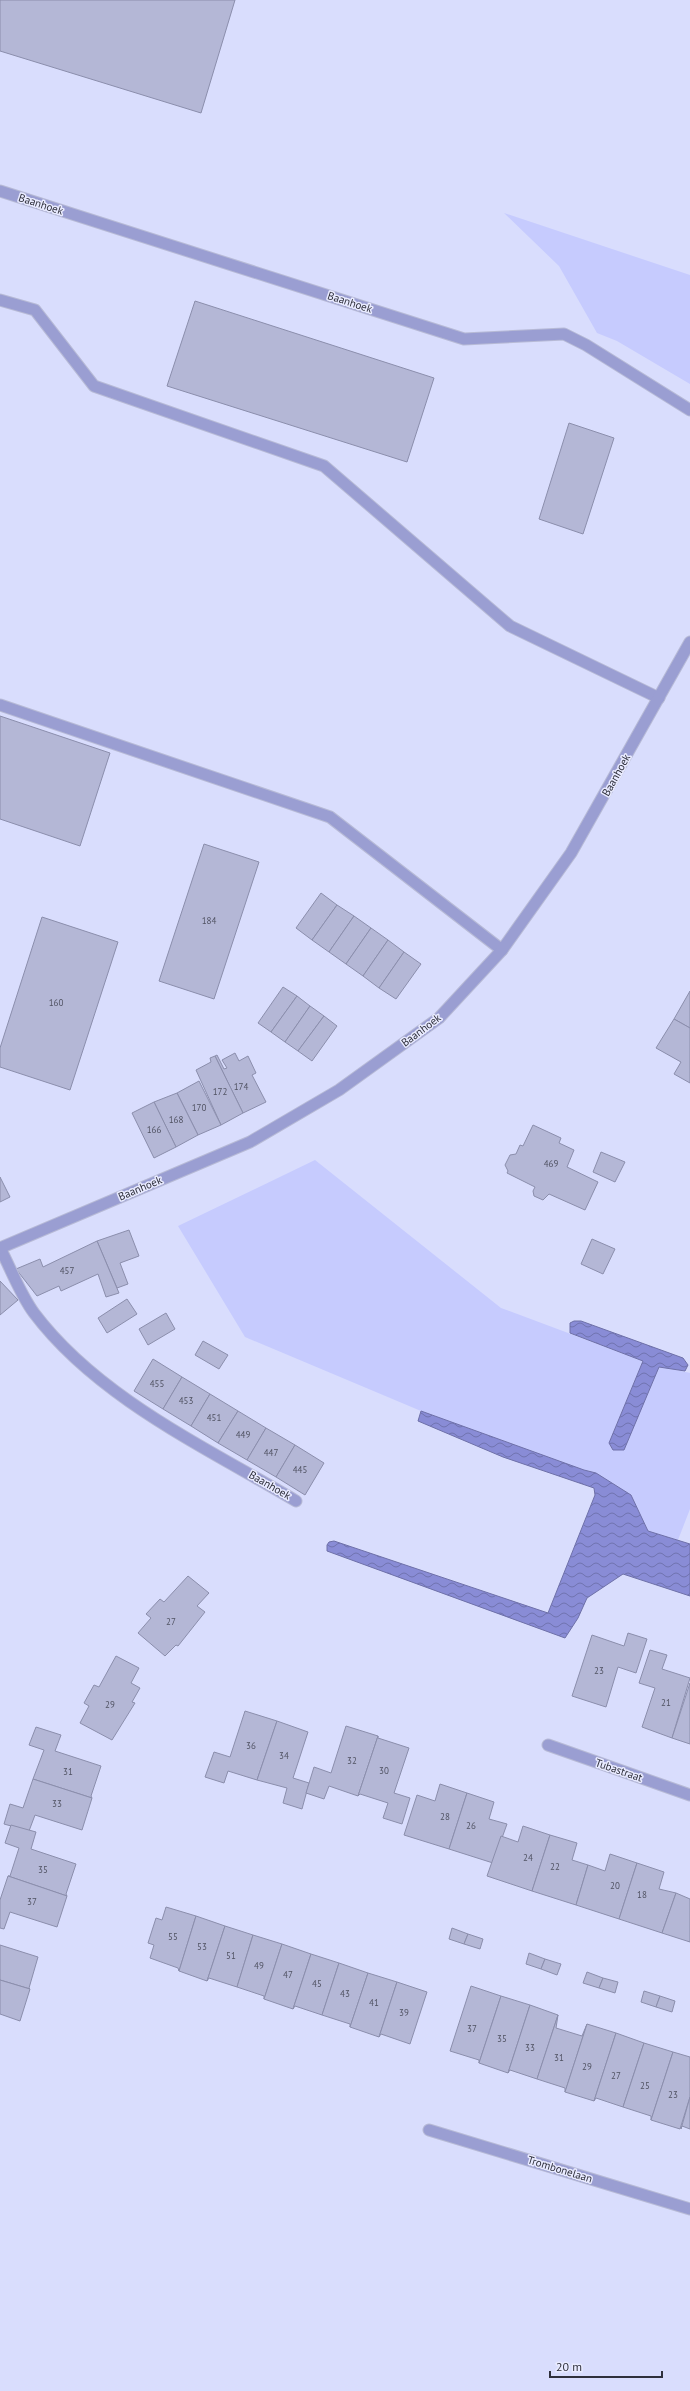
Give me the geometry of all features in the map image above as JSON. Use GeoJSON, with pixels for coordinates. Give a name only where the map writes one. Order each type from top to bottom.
{"type":"FeatureCollection","features":[{"type":"Feature","properties":{"kind":"street","name":"Baanhoek"},"geometry":{"type":"LineString","coordinates":[[0,191],[464,339],[564,334],[586,345],[690,410]]}},
{"type":"Feature","properties":{"kind":"street"},"geometry":{"type":"LineString","coordinates":[[0,300],[34,310],[94,386],[324,466],[510,626],[659,698]]}},
{"type":"Feature","properties":{"kind":"street","name":"Baanhoek"},"geometry":{"type":"LineString","coordinates":[[296,1500],[132,1404],[70,1353],[33,1312],[0,1248],[250,1142],[339,1090],[439,1018],[502,950],[572,852],[690,642]]}},
{"type":"Feature","properties":{"kind":"street"},"geometry":{"type":"LineString","coordinates":[[0,705],[330,817],[502,950]]}},
{"type":"Feature","properties":{"kind":"street","name":"Tubastraat"},"geometry":{"type":"LineString","coordinates":[[548,1745],[690,1795]]}},
{"type":"Feature","properties":{"kind":"street","name":"Trombonelaan"},"geometry":{"type":"LineString","coordinates":[[430,2130],[690,2209]]}},
{"type":"Feature","properties":{"kind":"shaded area"},"geometry":{"type":"Polygon","coordinates":[[[504,213],[690,275],[690,384],[617,341],[597,333],[559,266],[504,213]]]}},
{"type":"Feature","properties":{"kind":"shaded area"},"geometry":{"type":"Polygon","coordinates":[[[315,1160],[501,1308],[643,1361],[609,1443],[625,1447],[659,1366],[690,1373],[690,1509],[678,1540],[648,1531],[631,1495],[596,1473],[421,1411],[245,1337],[178,1226],[315,1160]]]}},
{"type":"Feature","properties":{"kind":"water"},"geometry":{"type":"Polygon","coordinates":[[[574,1321],[581,1321],[683,1358],[688,1365],[685,1371],[659,1367],[624,1450],[613,1450],[609,1443],[643,1361],[570,1333],[570,1323],[574,1321]]]}},
{"type":"Feature","properties":{"kind":"water"},"geometry":{"type":"Polygon","coordinates":[[[421,1411],[596,1473],[631,1495],[648,1531],[690,1544],[690,1596],[623,1574],[587,1598],[578,1618],[565,1638],[327,1551],[327,1545],[329,1542],[334,1541],[548,1613],[595,1495],[594,1488],[503,1457],[418,1421],[421,1411]]]}},
{"type":"Feature","properties":{"kind":"building"},"geometry":{"type":"Polygon","coordinates":[[[0,0],[235,0],[201,113],[0,51],[0,0]]]}},
{"type":"Feature","properties":{"kind":"building"},"geometry":{"type":"Polygon","coordinates":[[[195,301],[434,378],[407,462],[167,386],[195,301]]]}},
{"type":"Feature","properties":{"kind":"building"},"geometry":{"type":"Polygon","coordinates":[[[569,423],[614,438],[583,534],[539,519],[569,423]]]}},
{"type":"Feature","properties":{"kind":"building"},"geometry":{"type":"Polygon","coordinates":[[[0,716],[110,753],[80,846],[0,819],[0,716]]]}},
{"type":"Feature","properties":{"kind":"building"},"geometry":{"type":"Polygon","coordinates":[[[204,844],[259,862],[214,999],[159,981],[204,844]]]}},
{"type":"Feature","properties":{"kind":"building"},"geometry":{"type":"Polygon","coordinates":[[[321,893],[337,905],[312,940],[296,928],[321,893]]]}},
{"type":"Feature","properties":{"kind":"building"},"geometry":{"type":"Polygon","coordinates":[[[337,905],[354,916],[329,952],[312,940],[337,905]]]}},
{"type":"Feature","properties":{"kind":"building"},"geometry":{"type":"Polygon","coordinates":[[[354,916],[371,928],[346,964],[329,952],[354,916]]]}},
{"type":"Feature","properties":{"kind":"building"},"geometry":{"type":"Polygon","coordinates":[[[42,917],[118,942],[70,1090],[0,1067],[0,1048],[42,917]]]}},
{"type":"Feature","properties":{"kind":"building"},"geometry":{"type":"Polygon","coordinates":[[[371,928],[388,940],[363,976],[346,964],[371,928]]]}},
{"type":"Feature","properties":{"kind":"building"},"geometry":{"type":"Polygon","coordinates":[[[388,940],[404,952],[379,988],[363,976],[388,940]]]}},
{"type":"Feature","properties":{"kind":"building"},"geometry":{"type":"Polygon","coordinates":[[[404,952],[421,964],[396,999],[379,988],[404,952]]]}},
{"type":"Feature","properties":{"kind":"building"},"geometry":{"type":"Polygon","coordinates":[[[283,987],[297,996],[271,1032],[258,1023],[283,987]]]}},
{"type":"Feature","properties":{"kind":"building"},"geometry":{"type":"Polygon","coordinates":[[[690,991],[690,1028],[674,1019],[690,991]]]}},
{"type":"Feature","properties":{"kind":"building"},"geometry":{"type":"Polygon","coordinates":[[[297,996],[310,1006],[285,1042],[271,1032],[297,996]]]}},
{"type":"Feature","properties":{"kind":"building"},"geometry":{"type":"Polygon","coordinates":[[[310,1006],[324,1016],[298,1051],[285,1042],[310,1006]]]}},
{"type":"Feature","properties":{"kind":"building"},"geometry":{"type":"Polygon","coordinates":[[[324,1016],[337,1026],[312,1061],[298,1051],[324,1016]]]}},
{"type":"Feature","properties":{"kind":"building"},"geometry":{"type":"Polygon","coordinates":[[[674,1019],[690,1028],[690,1083],[674,1074],[681,1062],[656,1048],[674,1019]]]}},
{"type":"Feature","properties":{"kind":"building"},"geometry":{"type":"Polygon","coordinates":[[[235,1053],[239,1061],[248,1056],[256,1073],[252,1075],[266,1102],[243,1113],[215,1056],[217,1055],[224,1069],[227,1068],[222,1060],[235,1053]]]}},
{"type":"Feature","properties":{"kind":"building"},"geometry":{"type":"Polygon","coordinates":[[[215,1056],[243,1113],[221,1125],[196,1070],[211,1062],[210,1058],[215,1056]]]}},
{"type":"Feature","properties":{"kind":"building"},"geometry":{"type":"Polygon","coordinates":[[[199,1081],[221,1125],[198,1135],[177,1093],[199,1081]]]}},
{"type":"Feature","properties":{"kind":"building"},"geometry":{"type":"Polygon","coordinates":[[[177,1093],[198,1135],[176,1147],[154,1102],[177,1093]]]}},
{"type":"Feature","properties":{"kind":"building"},"geometry":{"type":"Polygon","coordinates":[[[154,1102],[176,1147],[154,1158],[132,1113],[154,1102]]]}},
{"type":"Feature","properties":{"kind":"building"},"geometry":{"type":"Polygon","coordinates":[[[533,1125],[561,1138],[559,1143],[574,1150],[567,1167],[598,1182],[585,1210],[549,1194],[543,1200],[534,1196],[533,1191],[535,1187],[507,1173],[508,1171],[505,1165],[510,1155],[516,1154],[520,1145],[523,1146],[533,1125]]]}},
{"type":"Feature","properties":{"kind":"building"},"geometry":{"type":"Polygon","coordinates":[[[601,1152],[625,1162],[615,1182],[593,1172],[601,1152]]]}},
{"type":"Feature","properties":{"kind":"building"},"geometry":{"type":"Polygon","coordinates":[[[0,1177],[10,1197],[0,1202],[0,1177]]]}},
{"type":"Feature","properties":{"kind":"building"},"geometry":{"type":"Polygon","coordinates":[[[129,1230],[139,1256],[120,1263],[128,1284],[117,1288],[97,1241],[129,1230]]]}},
{"type":"Feature","properties":{"kind":"building"},"geometry":{"type":"Polygon","coordinates":[[[592,1239],[615,1249],[603,1274],[581,1264],[592,1239]]]}},
{"type":"Feature","properties":{"kind":"building"},"geometry":{"type":"Polygon","coordinates":[[[97,1241],[119,1293],[106,1297],[98,1274],[61,1291],[59,1286],[37,1296],[16,1269],[40,1259],[43,1267],[97,1241]]]}},
{"type":"Feature","properties":{"kind":"building"},"geometry":{"type":"Polygon","coordinates":[[[0,1281],[18,1300],[0,1315],[0,1281]]]}},
{"type":"Feature","properties":{"kind":"building"},"geometry":{"type":"Polygon","coordinates":[[[127,1299],[137,1314],[107,1333],[98,1318],[127,1299]]]}},
{"type":"Feature","properties":{"kind":"building"},"geometry":{"type":"Polygon","coordinates":[[[166,1313],[175,1329],[148,1345],[139,1329],[166,1313]]]}},
{"type":"Feature","properties":{"kind":"building"},"geometry":{"type":"Polygon","coordinates":[[[203,1341],[228,1355],[219,1369],[195,1355],[203,1341]]]}},
{"type":"Feature","properties":{"kind":"building"},"geometry":{"type":"Polygon","coordinates":[[[153,1359],[182,1377],[163,1409],[134,1391],[153,1359]]]}},
{"type":"Feature","properties":{"kind":"building"},"geometry":{"type":"Polygon","coordinates":[[[182,1377],[210,1394],[191,1426],[163,1409],[182,1377]]]}},
{"type":"Feature","properties":{"kind":"building"},"geometry":{"type":"Polygon","coordinates":[[[210,1394],[238,1411],[218,1443],[191,1426],[210,1394]]]}},
{"type":"Feature","properties":{"kind":"building"},"geometry":{"type":"Polygon","coordinates":[[[238,1411],[266,1428],[247,1460],[218,1443],[238,1411]]]}},
{"type":"Feature","properties":{"kind":"building"},"geometry":{"type":"Polygon","coordinates":[[[266,1428],[295,1445],[276,1477],[247,1460],[266,1428]]]}},
{"type":"Feature","properties":{"kind":"building"},"geometry":{"type":"Polygon","coordinates":[[[295,1445],[324,1463],[305,1495],[276,1477],[295,1445]]]}},
{"type":"Feature","properties":{"kind":"building"},"geometry":{"type":"Polygon","coordinates":[[[188,1576],[209,1593],[197,1606],[205,1612],[178,1646],[176,1645],[165,1656],[138,1633],[151,1618],[146,1614],[160,1599],[164,1602],[188,1576]]]}},
{"type":"Feature","properties":{"kind":"building"},"geometry":{"type":"Polygon","coordinates":[[[628,1633],[647,1639],[636,1673],[618,1667],[606,1707],[572,1696],[592,1635],[624,1646],[628,1633]]]}},
{"type":"Feature","properties":{"kind":"building"},"geometry":{"type":"Polygon","coordinates":[[[650,1650],[667,1655],[662,1669],[690,1678],[672,1738],[642,1727],[655,1688],[639,1683],[650,1650]]]}},
{"type":"Feature","properties":{"kind":"building"},"geometry":{"type":"Polygon","coordinates":[[[116,1656],[139,1668],[131,1683],[140,1688],[132,1702],[135,1703],[112,1740],[80,1723],[89,1706],[84,1703],[94,1685],[99,1687],[116,1656]]]}},
{"type":"Feature","properties":{"kind":"building"},"geometry":{"type":"Polygon","coordinates":[[[690,1683],[690,1744],[672,1738],[690,1683]]]}},
{"type":"Feature","properties":{"kind":"building"},"geometry":{"type":"Polygon","coordinates":[[[245,1711],[277,1721],[257,1780],[228,1771],[224,1783],[205,1777],[214,1752],[230,1757],[245,1711]]]}},
{"type":"Feature","properties":{"kind":"building"},"geometry":{"type":"Polygon","coordinates":[[[277,1721],[308,1732],[293,1778],[309,1783],[302,1809],[283,1803],[287,1788],[257,1780],[277,1721]]]}},
{"type":"Feature","properties":{"kind":"building"},"geometry":{"type":"Polygon","coordinates":[[[346,1726],[378,1736],[358,1796],[329,1786],[324,1799],[306,1793],[314,1767],[331,1773],[346,1726]]]}},
{"type":"Feature","properties":{"kind":"building"},"geometry":{"type":"Polygon","coordinates":[[[36,1727],[61,1735],[55,1751],[101,1766],[91,1796],[92,1798],[33,1779],[44,1750],[29,1745],[36,1727]]]}},
{"type":"Feature","properties":{"kind":"building"},"geometry":{"type":"Polygon","coordinates":[[[378,1736],[378,1738],[409,1748],[394,1793],[410,1798],[402,1824],[383,1818],[388,1803],[360,1794],[358,1796],[378,1736]]]}},
{"type":"Feature","properties":{"kind":"building"},"geometry":{"type":"Polygon","coordinates":[[[33,1779],[92,1798],[82,1830],[35,1815],[29,1831],[4,1824],[10,1804],[23,1808],[33,1779]]]}},
{"type":"Feature","properties":{"kind":"building"},"geometry":{"type":"Polygon","coordinates":[[[440,1784],[467,1793],[449,1849],[404,1835],[417,1795],[435,1801],[440,1784]]]}},
{"type":"Feature","properties":{"kind":"building"},"geometry":{"type":"Polygon","coordinates":[[[467,1793],[494,1802],[489,1819],[507,1824],[493,1863],[449,1849],[467,1793]]]}},
{"type":"Feature","properties":{"kind":"building"},"geometry":{"type":"Polygon","coordinates":[[[11,1825],[36,1832],[31,1849],[76,1864],[66,1894],[67,1896],[8,1876],[10,1876],[19,1848],[5,1843],[11,1825]]]}},
{"type":"Feature","properties":{"kind":"building"},"geometry":{"type":"Polygon","coordinates":[[[523,1826],[550,1835],[532,1891],[487,1876],[501,1836],[518,1842],[523,1826]]]}},
{"type":"Feature","properties":{"kind":"building"},"geometry":{"type":"Polygon","coordinates":[[[550,1835],[577,1843],[572,1860],[588,1865],[576,1905],[532,1891],[550,1835]]]}},
{"type":"Feature","properties":{"kind":"building"},"geometry":{"type":"Polygon","coordinates":[[[610,1854],[637,1863],[619,1919],[576,1905],[588,1865],[605,1871],[610,1854]]]}},
{"type":"Feature","properties":{"kind":"building"},"geometry":{"type":"Polygon","coordinates":[[[637,1863],[664,1872],[659,1889],[676,1893],[662,1933],[619,1919],[637,1863]]]}},
{"type":"Feature","properties":{"kind":"building"},"geometry":{"type":"Polygon","coordinates":[[[8,1876],[67,1896],[57,1927],[10,1912],[4,1929],[0,1928],[0,1900],[8,1876]]]}},
{"type":"Feature","properties":{"kind":"building"},"geometry":{"type":"Polygon","coordinates":[[[676,1893],[690,1899],[690,1942],[662,1933],[676,1893]]]}},
{"type":"Feature","properties":{"kind":"building"},"geometry":{"type":"Polygon","coordinates":[[[166,1907],[196,1916],[179,1971],[178,1968],[150,1958],[154,1945],[148,1943],[156,1918],[162,1920],[166,1907]]]}},
{"type":"Feature","properties":{"kind":"building"},"geometry":{"type":"Polygon","coordinates":[[[196,1916],[225,1926],[207,1981],[179,1971],[196,1916]]]}},
{"type":"Feature","properties":{"kind":"building"},"geometry":{"type":"Polygon","coordinates":[[[225,1926],[253,1935],[237,1987],[209,1978],[207,1981],[225,1926]]]}},
{"type":"Feature","properties":{"kind":"building"},"geometry":{"type":"Polygon","coordinates":[[[452,1928],[468,1934],[464,1944],[449,1939],[452,1928]]]}},
{"type":"Feature","properties":{"kind":"building"},"geometry":{"type":"Polygon","coordinates":[[[468,1934],[483,1939],[480,1949],[464,1944],[468,1934]]]}},
{"type":"Feature","properties":{"kind":"building"},"geometry":{"type":"Polygon","coordinates":[[[253,1935],[282,1944],[264,1999],[264,1996],[237,1987],[253,1935]]]}},
{"type":"Feature","properties":{"kind":"building"},"geometry":{"type":"Polygon","coordinates":[[[282,1944],[311,1954],[293,2009],[264,1999],[282,1944]]]}},
{"type":"Feature","properties":{"kind":"building"},"geometry":{"type":"Polygon","coordinates":[[[0,1945],[38,1957],[29,1988],[30,1989],[0,1980],[0,1945]]]}},
{"type":"Feature","properties":{"kind":"building"},"geometry":{"type":"Polygon","coordinates":[[[529,1953],[545,1959],[541,1969],[526,1964],[529,1953]]]}},
{"type":"Feature","properties":{"kind":"building"},"geometry":{"type":"Polygon","coordinates":[[[311,1954],[339,1963],[322,2015],[295,2006],[293,2009],[311,1954]]]}},
{"type":"Feature","properties":{"kind":"building"},"geometry":{"type":"Polygon","coordinates":[[[545,1959],[561,1964],[557,1975],[541,1969],[545,1959]]]}},
{"type":"Feature","properties":{"kind":"building"},"geometry":{"type":"Polygon","coordinates":[[[339,1963],[368,1973],[350,2027],[350,2024],[322,2015],[339,1963]]]}},
{"type":"Feature","properties":{"kind":"building"},"geometry":{"type":"Polygon","coordinates":[[[587,1972],[603,1978],[599,1988],[583,1983],[587,1972]]]}},
{"type":"Feature","properties":{"kind":"building"},"geometry":{"type":"Polygon","coordinates":[[[368,1973],[397,1982],[379,2037],[350,2027],[368,1973]]]}},
{"type":"Feature","properties":{"kind":"building"},"geometry":{"type":"Polygon","coordinates":[[[603,1978],[618,1982],[615,1993],[599,1988],[603,1978]]]}},
{"type":"Feature","properties":{"kind":"building"},"geometry":{"type":"Polygon","coordinates":[[[0,1980],[30,1989],[20,2021],[0,2014],[0,1980]]]}},
{"type":"Feature","properties":{"kind":"building"},"geometry":{"type":"Polygon","coordinates":[[[397,1982],[427,1992],[410,2044],[381,2034],[379,2037],[397,1982]]]}},
{"type":"Feature","properties":{"kind":"building"},"geometry":{"type":"Polygon","coordinates":[[[471,1986],[501,1996],[479,2063],[479,2060],[450,2051],[471,1986]]]}},
{"type":"Feature","properties":{"kind":"building"},"geometry":{"type":"Polygon","coordinates":[[[644,1991],[660,1996],[656,2007],[641,2002],[644,1991]]]}},
{"type":"Feature","properties":{"kind":"building"},"geometry":{"type":"Polygon","coordinates":[[[501,1996],[530,2005],[508,2073],[479,2063],[501,1996]]]}},
{"type":"Feature","properties":{"kind":"building"},"geometry":{"type":"Polygon","coordinates":[[[660,1996],[675,2001],[672,2012],[656,2007],[660,1996]]]}},
{"type":"Feature","properties":{"kind":"building"},"geometry":{"type":"Polygon","coordinates":[[[530,2005],[558,2015],[537,2079],[510,2070],[508,2073],[530,2005]]]}},
{"type":"Feature","properties":{"kind":"building"},"geometry":{"type":"Polygon","coordinates":[[[558,2015],[556,2028],[582,2036],[587,2024],[565,2092],[565,2088],[537,2079],[558,2015]]]}},
{"type":"Feature","properties":{"kind":"building"},"geometry":{"type":"Polygon","coordinates":[[[587,2024],[616,2033],[594,2101],[565,2092],[587,2024]]]}},
{"type":"Feature","properties":{"kind":"building"},"geometry":{"type":"Polygon","coordinates":[[[616,2033],[644,2043],[623,2107],[596,2098],[594,2101],[616,2033]]]}},
{"type":"Feature","properties":{"kind":"building"},"geometry":{"type":"Polygon","coordinates":[[[644,2043],[673,2052],[651,2120],[651,2116],[623,2107],[644,2043]]]}},
{"type":"Feature","properties":{"kind":"building"},"geometry":{"type":"Polygon","coordinates":[[[673,2052],[690,2057],[690,2097],[680,2129],[651,2120],[673,2052]]]}},
{"type":"Feature","properties":{"kind":"building"},"geometry":{"type":"Polygon","coordinates":[[[690,2097],[690,2129],[682,2126],[681,2129],[690,2097]]]}}]}
